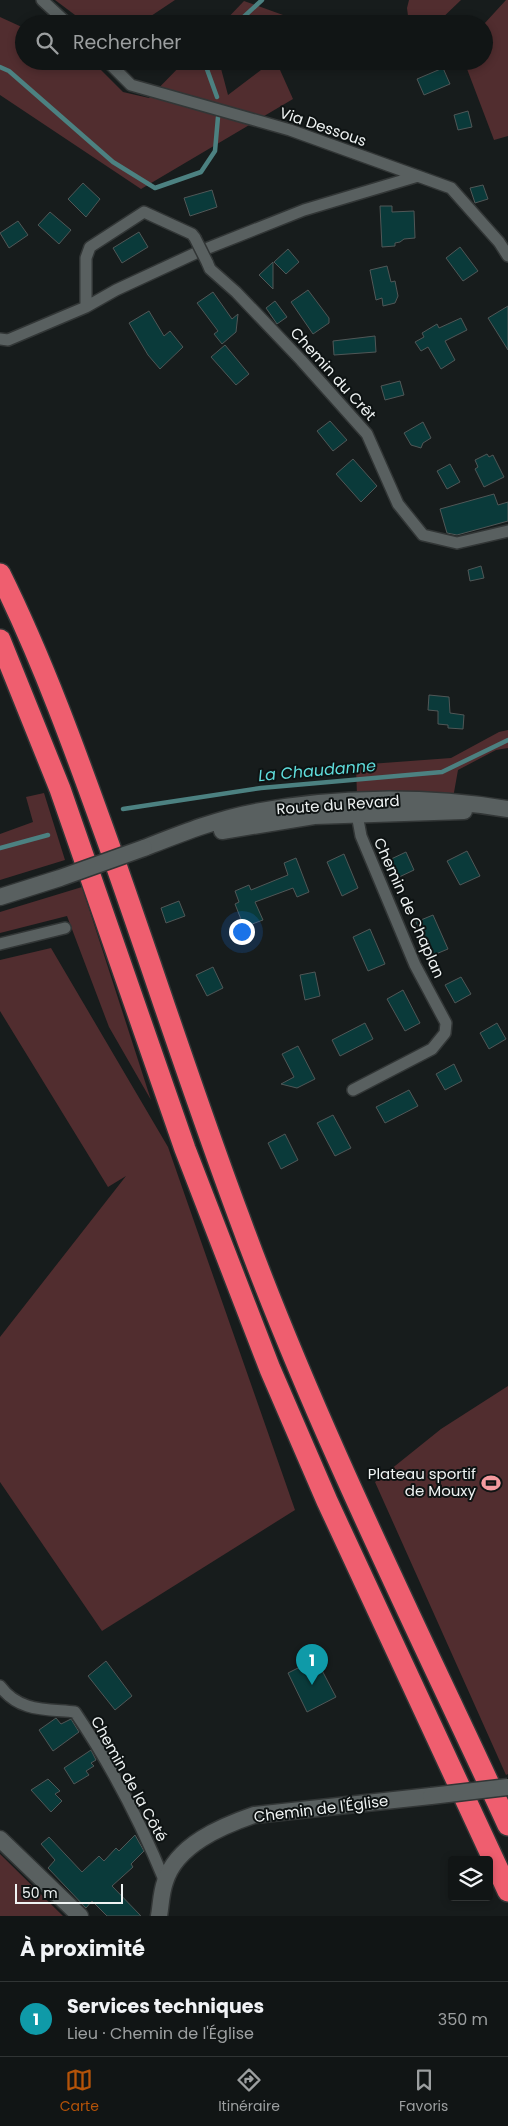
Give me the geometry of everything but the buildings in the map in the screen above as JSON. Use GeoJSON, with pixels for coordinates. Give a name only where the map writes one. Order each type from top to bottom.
{"type":"FeatureCollection","features":[{"type":"Feature","properties":{"kind":"highway"},"geometry":{"type":"LineString","coordinates":[[0,574],[49,686],[86,781],[212,1143],[272,1304],[350,1489],[508,1825]]}},
{"type":"Feature","properties":{"kind":"highway"},"geometry":{"type":"LineString","coordinates":[[0,640],[60,789],[185,1149],[273,1378],[327,1501],[508,1891]]}},
{"type":"Feature","properties":{"kind":"main road","name":"Route du Revard"},"geometry":{"type":"LineString","coordinates":[[0,897],[144,848],[279,820],[356,808],[508,810]]}},
{"type":"Feature","properties":{"kind":"main road","name":"Chemin de l'Église"},"geometry":{"type":"LineString","coordinates":[[159,1916],[165,1882],[183,1854],[202,1838],[227,1824],[254,1815],[508,1787]]}},
{"type":"Feature","properties":{"kind":"main road"},"geometry":{"type":"LineString","coordinates":[[0,1839],[80,1916]]}},
{"type":"Feature","properties":{"kind":"street"},"geometry":{"type":"LineString","coordinates":[[42,0],[58,15]]}},
{"type":"Feature","properties":{"kind":"street","name":"Via Dessous"},"geometry":{"type":"LineString","coordinates":[[116,70],[131,85],[290,130],[451,188],[499,242],[508,256]]}},
{"type":"Feature","properties":{"kind":"street"},"geometry":{"type":"LineString","coordinates":[[0,339],[8,340],[86,307],[116,290],[198,252],[287,217],[418,176]]}},
{"type":"Feature","properties":{"kind":"street","name":"Chemin du Crêt"},"geometry":{"type":"LineString","coordinates":[[86,307],[86,258],[90,247],[144,212],[192,234],[210,269],[236,292],[301,360],[367,434],[398,504],[423,535],[457,543],[508,531]]}},
{"type":"Feature","properties":{"kind":"street","name":"Chemin de Chaplan"},"geometry":{"type":"LineString","coordinates":[[353,1090],[432,1049],[445,1033],[446,1023],[415,965],[361,836],[356,808]]}},
{"type":"Feature","properties":{"kind":"street"},"geometry":{"type":"LineString","coordinates":[[0,944],[65,928]]}},
{"type":"Feature","properties":{"kind":"street","name":"Chemin de la Côté"},"geometry":{"type":"LineString","coordinates":[[0,1686],[5,1693],[24,1706],[75,1712],[94,1740],[150,1846],[165,1882]]}},
{"type":"Feature","properties":{"kind":"shaded area"},"geometry":{"type":"Polygon","coordinates":[[[55,0],[175,0],[152,15],[75,15],[55,0]]]}},
{"type":"Feature","properties":{"kind":"shaded area"},"geometry":{"type":"Polygon","coordinates":[[[409,0],[461,0],[445,15],[408,15],[409,0]]]}},
{"type":"Feature","properties":{"kind":"shaded area"},"geometry":{"type":"Polygon","coordinates":[[[508,0],[508,136],[494,140],[467,70],[493,70],[492,15],[508,0]]]}},
{"type":"Feature","properties":{"kind":"shaded area"},"geometry":{"type":"Polygon","coordinates":[[[244,1],[283,15],[231,15],[244,1]]]}},
{"type":"Feature","properties":{"kind":"shaded area"},"geometry":{"type":"Polygon","coordinates":[[[0,17],[15,24],[15,70],[101,70],[123,92],[149,98],[176,70],[221,70],[228,95],[261,70],[280,70],[293,99],[141,189],[0,95],[0,17]]]}},
{"type":"Feature","properties":{"kind":"shaded area"},"geometry":{"type":"Polygon","coordinates":[[[508,730],[508,748],[496,750],[458,770],[453,798],[357,796],[356,765],[451,758],[499,732],[508,730]]]}},
{"type":"Feature","properties":{"kind":"shaded area"},"geometry":{"type":"Polygon","coordinates":[[[44,793],[65,860],[0,880],[0,834],[33,822],[26,797],[44,793]]]}},
{"type":"Feature","properties":{"kind":"shaded area"},"geometry":{"type":"Polygon","coordinates":[[[82,887],[151,1100],[109,1027],[67,916],[0,933],[0,912],[82,887]]]}},
{"type":"Feature","properties":{"kind":"shaded area"},"geometry":{"type":"Polygon","coordinates":[[[51,948],[168,1147],[295,1510],[102,1631],[0,1482],[0,1337],[126,1176],[108,1187],[0,1011],[0,960],[51,948]]]}},
{"type":"Feature","properties":{"kind":"shaded area"},"geometry":{"type":"Polygon","coordinates":[[[508,1386],[508,1774],[506,1775],[375,1482],[441,1429],[508,1386]]]}},
{"type":"Feature","properties":{"kind":"shaded area"},"geometry":{"type":"Polygon","coordinates":[[[0,1854],[63,1916],[0,1916],[0,1854]]]}},
{"type":"Feature","properties":{"kind":"waterway"},"geometry":{"type":"LineString","coordinates":[[246,15],[262,0]]}},
{"type":"Feature","properties":{"kind":"waterway"},"geometry":{"type":"LineString","coordinates":[[0,67],[9,71],[113,162],[155,188],[201,172],[215,151],[218,117]]}},
{"type":"Feature","properties":{"kind":"waterway"},"geometry":{"type":"LineString","coordinates":[[207,70],[217,97]]}},
{"type":"Feature","properties":{"kind":"waterway","name":"La Chaudanne"},"geometry":{"type":"LineString","coordinates":[[123,809],[261,788],[442,772],[508,740]]}},
{"type":"Feature","properties":{"kind":"waterway"},"geometry":{"type":"LineString","coordinates":[[0,848],[48,835]]}},
{"type":"Feature","properties":{"kind":"place","name":"Plateau sportif de Mouxy"},"geometry":{"type":"Point","coordinates":[491,1483]}},
{"type":"Feature","properties":{"kind":"place","name":"Services techniques"},"geometry":{"type":"Point","coordinates":[312,1685]}}]}
